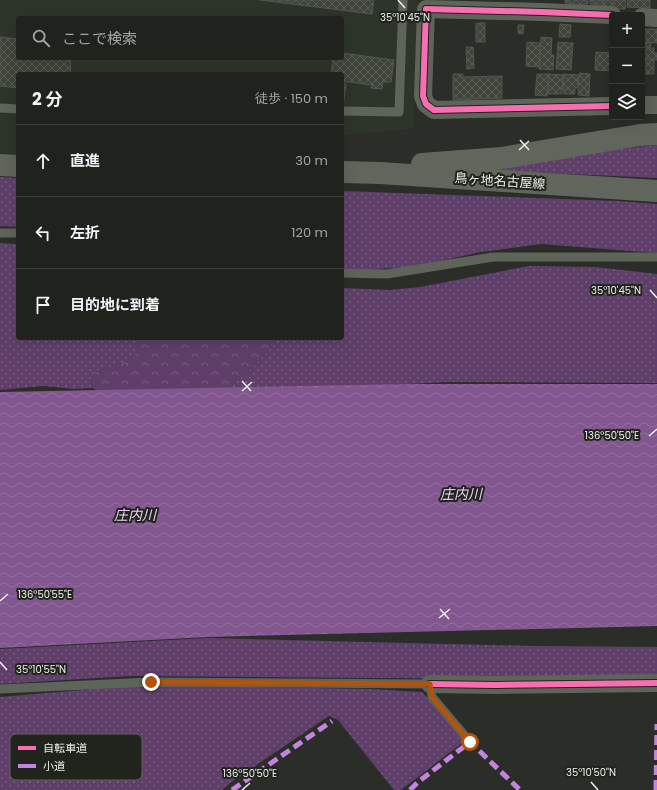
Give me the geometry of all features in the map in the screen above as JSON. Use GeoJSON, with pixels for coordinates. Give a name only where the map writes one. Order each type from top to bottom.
{"type":"FeatureCollection","features":[{"type":"Feature","properties":{"kind":"main road"},"geometry":{"type":"LineString","coordinates":[[380,173],[416,165],[502,158],[640,135],[657,134]]}},
{"type":"Feature","properties":{"kind":"main road"},"geometry":{"type":"LineString","coordinates":[[0,165],[16,166]]}},
{"type":"Feature","properties":{"kind":"main road","name":"鳥ヶ地名古屋線"},"geometry":{"type":"LineString","coordinates":[[344,172],[380,173],[657,191]]}},
{"type":"Feature","properties":{"kind":"street"},"geometry":{"type":"LineString","coordinates":[[609,15],[543,6],[426,5],[423,96],[426,104],[434,110],[609,106]]}},
{"type":"Feature","properties":{"kind":"street"},"geometry":{"type":"LineString","coordinates":[[645,17],[657,18]]}},
{"type":"Feature","properties":{"kind":"street"},"geometry":{"type":"LineString","coordinates":[[645,106],[657,105]]}},
{"type":"Feature","properties":{"kind":"street"},"geometry":{"type":"LineString","coordinates":[[430,684],[495,685],[657,683]]}},
{"type":"Feature","properties":{"kind":"lane"},"geometry":{"type":"LineString","coordinates":[[344,110],[399,112],[403,0]]}},
{"type":"Feature","properties":{"kind":"lane"},"geometry":{"type":"LineString","coordinates":[[0,108],[16,108]]}},
{"type":"Feature","properties":{"kind":"lane"},"geometry":{"type":"LineString","coordinates":[[0,233],[16,233]]}},
{"type":"Feature","properties":{"kind":"lane"},"geometry":{"type":"LineString","coordinates":[[344,274],[387,274],[493,257],[657,256]]}},
{"type":"Feature","properties":{"kind":"lane"},"geometry":{"type":"LineString","coordinates":[[0,689],[151,682],[430,684],[432,697],[470,742]]}},
{"type":"Feature","properties":{"kind":"shaded area"},"geometry":{"type":"Polygon","coordinates":[[[0,0],[418,0],[413,129],[344,135],[344,72],[16,72],[16,155],[0,154],[0,0]]]}},
{"type":"Feature","properties":{"kind":"green space"},"geometry":{"type":"Polygon","coordinates":[[[657,145],[657,178],[484,170],[628,148],[657,145]]]}},
{"type":"Feature","properties":{"kind":"green space"},"geometry":{"type":"Polygon","coordinates":[[[0,177],[16,178],[16,227],[0,226],[0,177]]]}},
{"type":"Feature","properties":{"kind":"green space"},"geometry":{"type":"Polygon","coordinates":[[[344,191],[618,201],[657,204],[657,253],[541,244],[481,252],[412,267],[361,270],[344,269],[344,191]]]}},
{"type":"Feature","properties":{"kind":"green space"},"geometry":{"type":"Polygon","coordinates":[[[0,243],[16,244],[16,340],[137,340],[137,348],[135,358],[91,373],[92,388],[74,389],[43,386],[0,390],[0,243]]]}},
{"type":"Feature","properties":{"kind":"green space"},"geometry":{"type":"Polygon","coordinates":[[[529,266],[596,267],[657,274],[657,383],[449,382],[228,393],[233,383],[246,374],[277,340],[344,340],[344,288],[390,290],[420,287],[529,266]]]}},
{"type":"Feature","properties":{"kind":"green space"},"geometry":{"type":"Polygon","coordinates":[[[137,340],[277,340],[246,374],[233,383],[228,393],[108,395],[92,388],[91,373],[134,358],[137,348],[137,340]]]}},
{"type":"Feature","properties":{"kind":"green space"},"geometry":{"type":"Polygon","coordinates":[[[208,638],[534,646],[657,647],[657,678],[517,679],[130,676],[0,684],[0,649],[208,638]]]}},
{"type":"Feature","properties":{"kind":"green space"},"geometry":{"type":"Polygon","coordinates":[[[142,685],[371,689],[422,692],[466,740],[401,790],[394,790],[338,720],[329,716],[230,783],[222,790],[0,790],[0,697],[142,685]]]}},
{"type":"Feature","properties":{"kind":"water","name":"庄内川"},"geometry":{"type":"Polygon","coordinates":[[[410,384],[657,384],[657,626],[208,637],[0,648],[0,392],[410,384]]]}},
{"type":"Feature","properties":{"kind":"building"},"geometry":{"type":"Polygon","coordinates":[[[260,0],[374,0],[372,14],[260,0]]]}},
{"type":"Feature","properties":{"kind":"building"},"geometry":{"type":"Polygon","coordinates":[[[565,0],[588,0],[588,4],[577,6],[577,4],[565,3],[565,0]]]}},
{"type":"Feature","properties":{"kind":"building"},"geometry":{"type":"Polygon","coordinates":[[[590,0],[603,0],[602,5],[590,4],[590,0]]]}},
{"type":"Feature","properties":{"kind":"building"},"geometry":{"type":"Polygon","coordinates":[[[603,0],[614,0],[614,9],[603,8],[603,0]]]}},
{"type":"Feature","properties":{"kind":"building"},"geometry":{"type":"Polygon","coordinates":[[[615,0],[626,0],[625,9],[615,9],[615,0]]]}},
{"type":"Feature","properties":{"kind":"building"},"geometry":{"type":"Polygon","coordinates":[[[628,0],[650,0],[650,8],[627,7],[628,0]]]}},
{"type":"Feature","properties":{"kind":"building"},"geometry":{"type":"Polygon","coordinates":[[[476,23],[485,23],[485,42],[476,42],[476,23]]]}},
{"type":"Feature","properties":{"kind":"building"},"geometry":{"type":"Polygon","coordinates":[[[560,24],[571,25],[570,37],[559,37],[560,24]]]}},
{"type":"Feature","properties":{"kind":"building"},"geometry":{"type":"Polygon","coordinates":[[[518,25],[524,25],[523,34],[518,33],[518,25]]]}},
{"type":"Feature","properties":{"kind":"building"},"geometry":{"type":"Polygon","coordinates":[[[645,29],[657,29],[657,43],[645,42],[645,29]]]}},
{"type":"Feature","properties":{"kind":"building"},"geometry":{"type":"Polygon","coordinates":[[[0,37],[16,39],[16,60],[71,60],[70,72],[16,72],[16,88],[0,86],[0,37]]]}},
{"type":"Feature","properties":{"kind":"building"},"geometry":{"type":"Polygon","coordinates":[[[541,37],[552,38],[551,55],[554,55],[553,70],[539,69],[541,37]]]}},
{"type":"Feature","properties":{"kind":"building"},"geometry":{"type":"Polygon","coordinates":[[[527,42],[540,43],[539,67],[526,66],[527,42]]]}},
{"type":"Feature","properties":{"kind":"building"},"geometry":{"type":"Polygon","coordinates":[[[558,42],[573,43],[571,70],[556,69],[558,42]]]}},
{"type":"Feature","properties":{"kind":"building"},"geometry":{"type":"Polygon","coordinates":[[[645,43],[651,44],[650,48],[654,48],[654,53],[657,53],[657,60],[645,59],[645,43]]]}},
{"type":"Feature","properties":{"kind":"building"},"geometry":{"type":"Polygon","coordinates":[[[466,47],[473,47],[474,68],[467,69],[466,47]]]}},
{"type":"Feature","properties":{"kind":"building"},"geometry":{"type":"Polygon","coordinates":[[[596,52],[609,53],[609,71],[595,70],[596,52]]]}},
{"type":"Feature","properties":{"kind":"building"},"geometry":{"type":"Polygon","coordinates":[[[344,53],[394,60],[391,82],[383,82],[382,89],[371,88],[372,85],[344,81],[344,72],[331,72],[333,60],[344,60],[344,53]]]}},
{"type":"Feature","properties":{"kind":"building"},"geometry":{"type":"Polygon","coordinates":[[[645,59],[654,60],[654,74],[645,74],[645,59]]]}},
{"type":"Feature","properties":{"kind":"building"},"geometry":{"type":"Polygon","coordinates":[[[579,73],[590,74],[589,96],[578,95],[579,73]]]}},
{"type":"Feature","properties":{"kind":"building"},"geometry":{"type":"Polygon","coordinates":[[[453,74],[463,74],[463,77],[502,76],[502,98],[453,100],[453,74]]]}},
{"type":"Feature","properties":{"kind":"building"},"geometry":{"type":"Polygon","coordinates":[[[537,74],[549,74],[547,96],[535,95],[537,74]]]}},
{"type":"Feature","properties":{"kind":"building"},"geometry":{"type":"Polygon","coordinates":[[[549,74],[563,75],[562,94],[548,94],[549,74]]]}},
{"type":"Feature","properties":{"kind":"building"},"geometry":{"type":"Polygon","coordinates":[[[563,74],[578,75],[575,94],[564,94],[563,74]]]}},
{"type":"Feature","properties":{"kind":"building"},"geometry":{"type":"Polygon","coordinates":[[[344,84],[346,84],[344,99],[344,84]]]}},
{"type":"Feature","properties":{"kind":"marked path"},"geometry":{"type":"LineString","coordinates":[[232,790],[332,721]]}},
{"type":"Feature","properties":{"kind":"marked path"},"geometry":{"type":"LineString","coordinates":[[656,790],[657,724]]}},
{"type":"Feature","properties":{"kind":"marked path"},"geometry":{"type":"LineString","coordinates":[[410,790],[418,782],[470,742],[520,790]]}},
{"type":"Feature","properties":{"kind":"cycle path"},"geometry":{"type":"LineString","coordinates":[[609,15],[426,9],[423,96],[426,104],[434,110],[609,106]]}},
{"type":"Feature","properties":{"kind":"cycle path"},"geometry":{"type":"LineString","coordinates":[[430,684],[495,685],[657,683]]}},
{"type":"Feature","properties":{"kind":"route"},"geometry":{"type":"LineString","coordinates":[[151,682],[430,684],[432,697],[470,742]]}}]}
